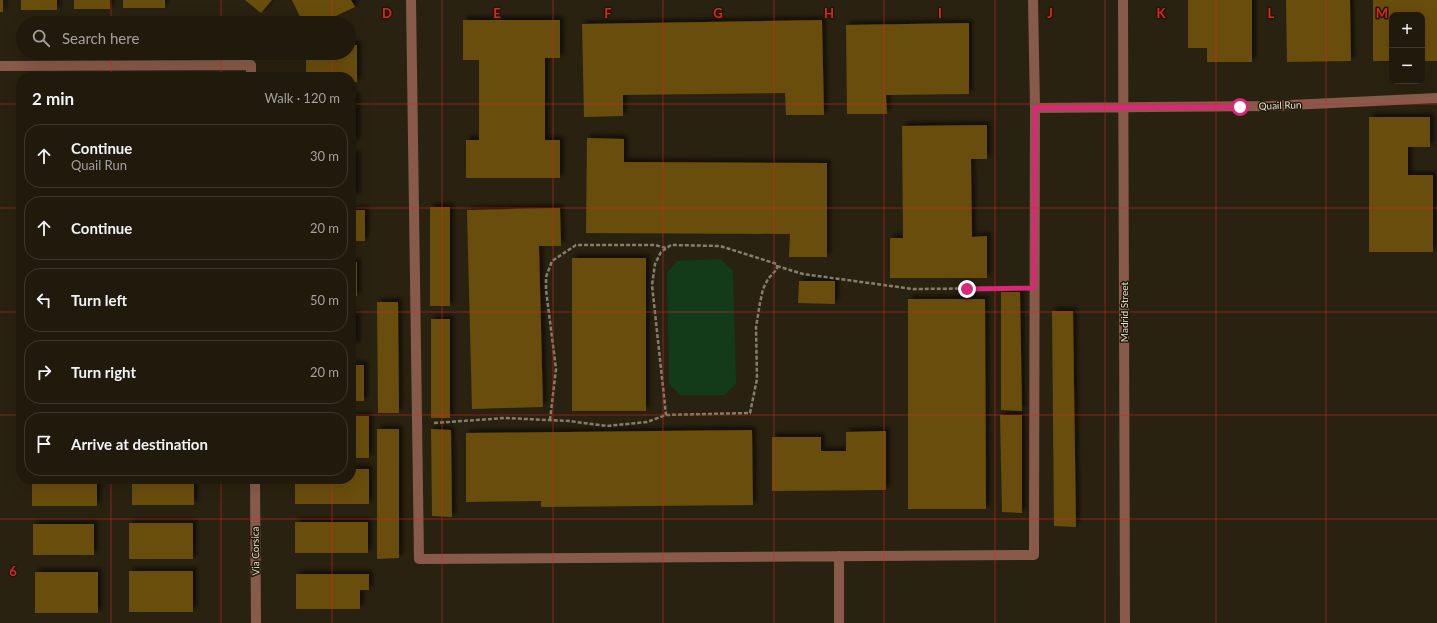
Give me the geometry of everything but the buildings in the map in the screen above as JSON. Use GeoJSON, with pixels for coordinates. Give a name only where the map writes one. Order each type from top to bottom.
{"type":"FeatureCollection","features":[{"type":"Feature","properties":{"kind":"street"},"geometry":{"type":"LineString","coordinates":[[411,0],[419,559],[1034,555],[1035,108],[1033,0]]}},
{"type":"Feature","properties":{"kind":"street","name":"Madrid Street"},"geometry":{"type":"LineString","coordinates":[[1123,0],[1125,623]]}},
{"type":"Feature","properties":{"kind":"street"},"geometry":{"type":"LineString","coordinates":[[0,66],[251,65],[251,72]]}},
{"type":"Feature","properties":{"kind":"street","name":"Quail Run"},"geometry":{"type":"LineString","coordinates":[[1035,108],[1270,106],[1437,98]]}},
{"type":"Feature","properties":{"kind":"street","name":"Via Corsica"},"geometry":{"type":"LineString","coordinates":[[255,484],[256,623]]}},
{"type":"Feature","properties":{"kind":"street"},"geometry":{"type":"LineString","coordinates":[[839,556],[839,623]]}},
{"type":"Feature","properties":{"kind":"path"},"geometry":{"type":"LineString","coordinates":[[550,420],[556,369],[546,290],[546,277],[552,261],[576,245],[655,245],[667,248]]}},
{"type":"Feature","properties":{"kind":"path"},"geometry":{"type":"LineString","coordinates":[[666,415],[652,285],[655,264],[661,252],[671,245],[720,246],[803,274],[913,289],[1034,288]]}},
{"type":"Feature","properties":{"kind":"path"},"geometry":{"type":"LineString","coordinates":[[417,424],[505,418],[550,420],[607,426],[647,422],[666,415],[750,413],[757,379],[756,327],[760,303],[763,289],[768,279],[777,269],[777,266]]}},
{"type":"Feature","properties":{"kind":"green space"},"geometry":{"type":"Polygon","coordinates":[[[720,259],[733,271],[736,384],[724,395],[680,395],[669,384],[667,273],[677,261],[720,259]]]}},
{"type":"Feature","properties":{"kind":"route"},"geometry":{"type":"LineString","coordinates":[[967,289],[1034,288],[1035,108],[1240,107]]}}]}
